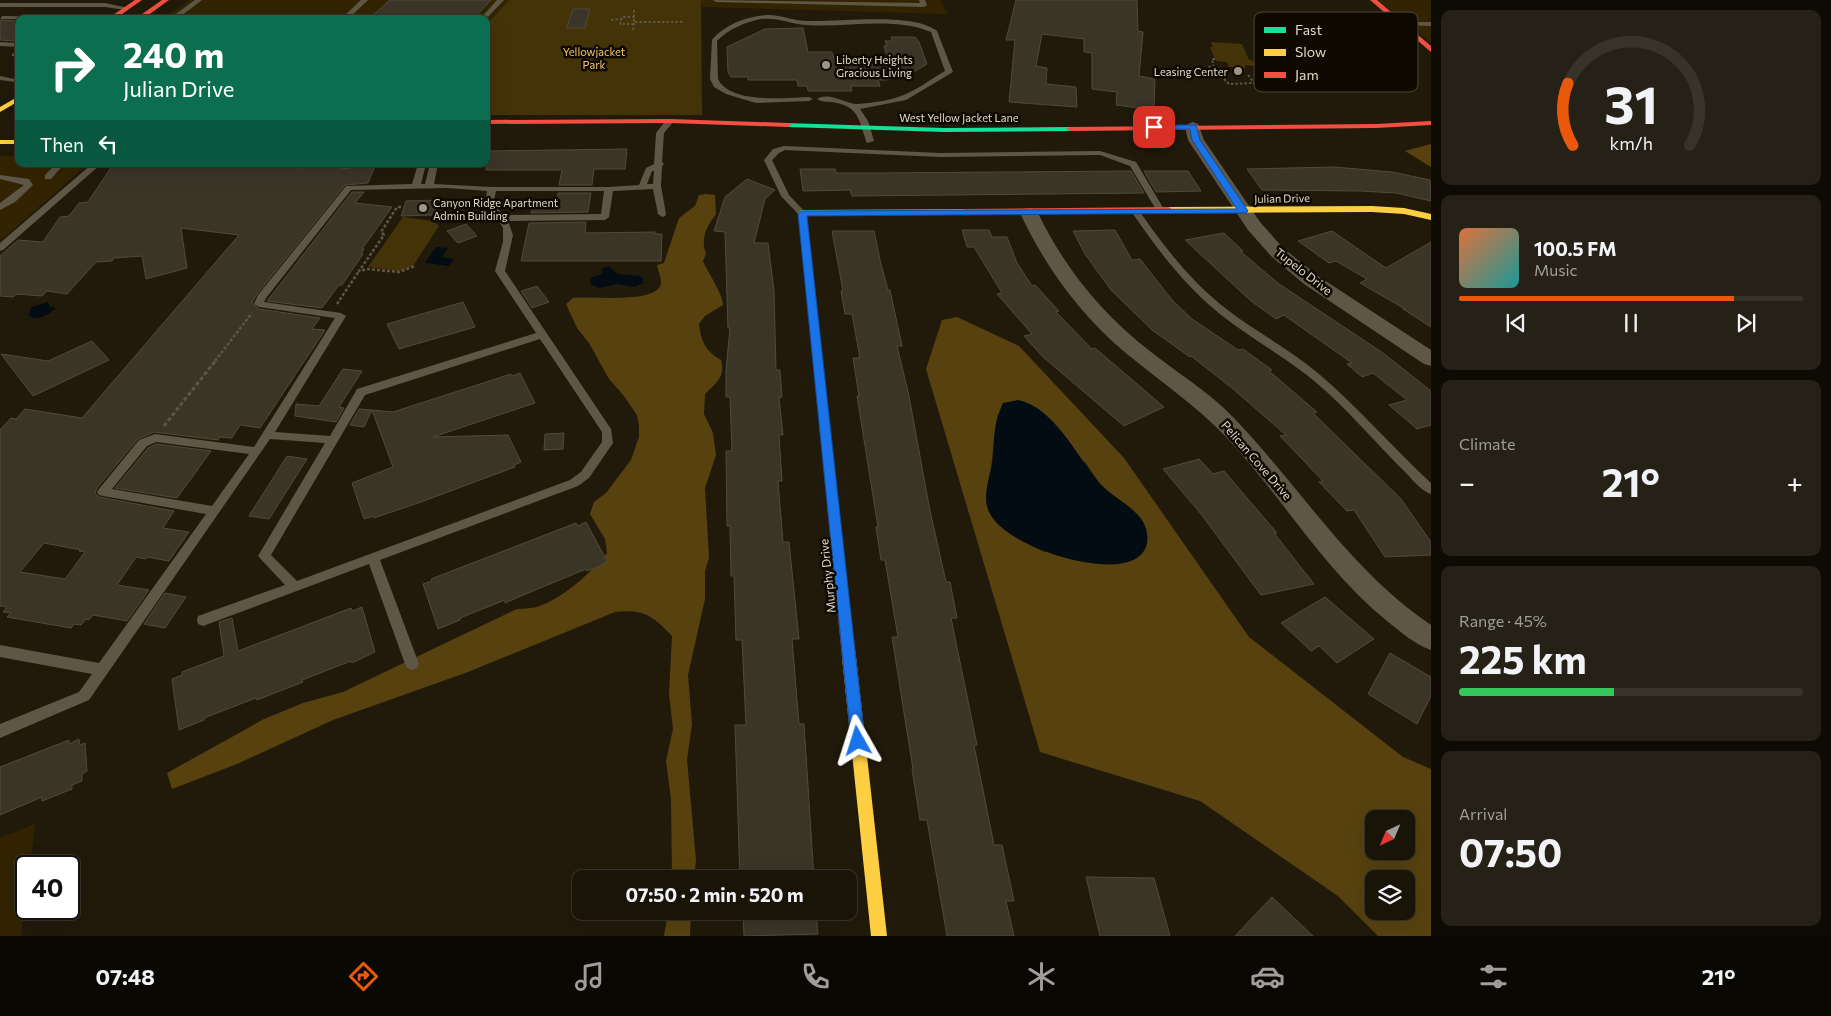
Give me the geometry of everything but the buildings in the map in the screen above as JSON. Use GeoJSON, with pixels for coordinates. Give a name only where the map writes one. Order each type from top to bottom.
{"type":"FeatureCollection","features":[{"type":"Feature","properties":{"kind":"street"},"geometry":{"type":"LineString","coordinates":[[116,15],[139,0]]}},
{"type":"Feature","properties":{"kind":"street"},"geometry":{"type":"LineString","coordinates":[[144,15],[166,0]]}},
{"type":"Feature","properties":{"kind":"street"},"geometry":{"type":"LineString","coordinates":[[1373,0],[1387,12]]}},
{"type":"Feature","properties":{"kind":"street"},"geometry":{"type":"LineString","coordinates":[[1418,39],[1431,50]]}},
{"type":"Feature","properties":{"kind":"street"},"geometry":{"type":"LineString","coordinates":[[0,90],[15,80]]}},
{"type":"Feature","properties":{"kind":"street"},"geometry":{"type":"LineString","coordinates":[[0,110],[15,101]]}},
{"type":"Feature","properties":{"kind":"street","name":"West Yellow Jacket Lane"},"geometry":{"type":"LineString","coordinates":[[490,122],[670,121],[1196,137],[1431,123]]}},
{"type":"Feature","properties":{"kind":"street"},"geometry":{"type":"LineString","coordinates":[[490,133],[656,133]]}},
{"type":"Feature","properties":{"kind":"street","name":"Tupelo Drive"},"geometry":{"type":"LineString","coordinates":[[1196,137],[1243,211],[1277,252],[1311,280],[1431,358]]}},
{"type":"Feature","properties":{"kind":"street"},"geometry":{"type":"LineString","coordinates":[[780,138],[927,143]]}},
{"type":"Feature","properties":{"kind":"street"},"geometry":{"type":"LineString","coordinates":[[0,142],[15,142]]}},
{"type":"Feature","properties":{"kind":"street","name":"West Yellow Jacket Lane"},"geometry":{"type":"LineString","coordinates":[[1012,142],[1101,142]]}},
{"type":"Feature","properties":{"kind":"street","name":"Julian Drive"},"geometry":{"type":"LineString","coordinates":[[802,214],[1372,209],[1404,211],[1431,218]]}},
{"type":"Feature","properties":{"kind":"street","name":"Pelican Cove Drive"},"geometry":{"type":"LineString","coordinates":[[1029,213],[1042,244],[1068,282],[1096,315],[1133,349],[1222,419],[1337,557],[1381,602],[1431,639]]}},
{"type":"Feature","properties":{"kind":"street","name":"Murphy Drive"},"geometry":{"type":"LineString","coordinates":[[802,214],[878,936]]}},
{"type":"Feature","properties":{"kind":"lane"},"geometry":{"type":"LineString","coordinates":[[0,5],[97,6],[113,0]]}},
{"type":"Feature","properties":{"kind":"lane"},"geometry":{"type":"LineString","coordinates":[[178,15],[199,0]]}},
{"type":"Feature","properties":{"kind":"lane"},"geometry":{"type":"LineString","coordinates":[[348,15],[365,0]]}},
{"type":"Feature","properties":{"kind":"lane"},"geometry":{"type":"LineString","coordinates":[[487,15],[501,0]]}},
{"type":"Feature","properties":{"kind":"lane"},"geometry":{"type":"LineString","coordinates":[[716,0],[924,5],[922,0]]}},
{"type":"Feature","properties":{"kind":"lane"},"geometry":{"type":"LineString","coordinates":[[105,3],[126,8]]}},
{"type":"Feature","properties":{"kind":"lane"},"geometry":{"type":"LineString","coordinates":[[809,99],[756,101],[735,94],[718,85],[714,79],[714,41],[717,36],[764,17],[809,23],[908,23],[924,26],[934,31],[949,72],[903,98],[856,107],[841,102],[821,99]]}},
{"type":"Feature","properties":{"kind":"lane"},"geometry":{"type":"LineString","coordinates":[[3,18],[15,18]]}},
{"type":"Feature","properties":{"kind":"lane"},"geometry":{"type":"LineString","coordinates":[[1418,24],[1431,24]]}},
{"type":"Feature","properties":{"kind":"lane"},"geometry":{"type":"LineString","coordinates":[[0,44],[15,45]]}},
{"type":"Feature","properties":{"kind":"lane"},"geometry":{"type":"LineString","coordinates":[[0,78],[15,79]]}},
{"type":"Feature","properties":{"kind":"lane"},"geometry":{"type":"LineString","coordinates":[[856,107],[864,118],[870,141]]}},
{"type":"Feature","properties":{"kind":"lane"},"geometry":{"type":"LineString","coordinates":[[662,214],[657,186],[660,164],[656,133],[670,121]]}},
{"type":"Feature","properties":{"kind":"lane"},"geometry":{"type":"LineString","coordinates":[[802,214],[785,196],[768,160],[776,151],[784,148],[940,155],[1100,153],[1133,164],[1160,211]]}},
{"type":"Feature","properties":{"kind":"lane"},"geometry":{"type":"LineString","coordinates":[[642,187],[649,170],[660,164]]}},
{"type":"Feature","properties":{"kind":"lane"},"geometry":{"type":"LineString","coordinates":[[48,177],[57,167]]}},
{"type":"Feature","properties":{"kind":"lane"},"geometry":{"type":"LineString","coordinates":[[0,248],[94,167]]}},
{"type":"Feature","properties":{"kind":"lane"},"geometry":{"type":"LineString","coordinates":[[416,186],[421,167]]}},
{"type":"Feature","properties":{"kind":"lane"},"geometry":{"type":"LineString","coordinates":[[430,186],[433,167]]}},
{"type":"Feature","properties":{"kind":"lane"},"geometry":{"type":"LineString","coordinates":[[0,177],[26,181],[30,184],[12,200],[0,207]]}},
{"type":"Feature","properties":{"kind":"lane"},"geometry":{"type":"LineString","coordinates":[[0,731],[84,696],[257,451],[341,316],[259,304],[261,297],[349,188],[430,186],[492,189],[609,189],[657,186]]}},
{"type":"Feature","properties":{"kind":"lane"},"geometry":{"type":"LineString","coordinates":[[203,620],[295,588],[574,483],[585,475],[608,443],[607,432],[500,271],[509,233],[504,218],[489,205],[492,189]]}},
{"type":"Feature","properties":{"kind":"lane"},"geometry":{"type":"LineString","coordinates":[[504,218],[605,217],[609,189]]}},
{"type":"Feature","properties":{"kind":"lane"},"geometry":{"type":"LineString","coordinates":[[1135,211],[1162,252],[1194,286],[1225,313],[1289,357],[1335,393],[1431,490]]}},
{"type":"Feature","properties":{"kind":"lane"},"geometry":{"type":"LineString","coordinates":[[295,588],[264,556],[361,392],[541,335]]}},
{"type":"Feature","properties":{"kind":"lane"},"geometry":{"type":"LineString","coordinates":[[267,435],[332,440]]}},
{"type":"Feature","properties":{"kind":"lane"},"geometry":{"type":"LineString","coordinates":[[214,511],[103,492],[143,443],[155,438],[257,451]]}},
{"type":"Feature","properties":{"kind":"lane"},"geometry":{"type":"LineString","coordinates":[[373,558],[412,664]]}},
{"type":"Feature","properties":{"kind":"lane"},"geometry":{"type":"LineString","coordinates":[[0,651],[103,670]]}},
{"type":"Feature","properties":{"kind":"path"},"geometry":{"type":"LineString","coordinates":[[633,30],[634,10]]}},
{"type":"Feature","properties":{"kind":"path"},"geometry":{"type":"LineString","coordinates":[[611,20],[622,19],[622,17],[635,17]]}},
{"type":"Feature","properties":{"kind":"path"},"geometry":{"type":"LineString","coordinates":[[622,19],[620,24],[684,22]]}},
{"type":"Feature","properties":{"kind":"path"},"geometry":{"type":"LineString","coordinates":[[1215,59],[1212,59],[1214,66],[1209,67],[1211,74],[1224,79],[1229,84],[1254,83]]}},
{"type":"Feature","properties":{"kind":"path"},"geometry":{"type":"LineString","coordinates":[[1248,75],[1254,83]]}},
{"type":"Feature","properties":{"kind":"path"},"geometry":{"type":"LineString","coordinates":[[330,314],[384,235],[381,232],[397,207],[401,207]]}},
{"type":"Feature","properties":{"kind":"path"},"geometry":{"type":"LineString","coordinates":[[359,271],[367,269],[399,272],[415,266]]}},
{"type":"Feature","properties":{"kind":"path"},"geometry":{"type":"LineString","coordinates":[[155,438],[259,304]]}},
{"type":"Feature","properties":{"kind":"shaded area"},"geometry":{"type":"Polygon","coordinates":[[[190,0],[509,0],[490,21],[490,15],[168,15],[190,0]]]}},
{"type":"Feature","properties":{"kind":"shaded area"},"geometry":{"type":"Polygon","coordinates":[[[701,0],[941,0],[947,14],[702,7],[701,0]]]}},
{"type":"Feature","properties":{"kind":"shaded area"},"geometry":{"type":"Polygon","coordinates":[[[1378,0],[1431,0],[1431,43],[1418,32],[1418,12],[1393,12],[1378,0]]]}},
{"type":"Feature","properties":{"kind":"shaded area"},"geometry":{"type":"Polygon","coordinates":[[[1431,144],[1431,167],[1405,151],[1431,144]]]}},
{"type":"Feature","properties":{"kind":"shaded area"},"geometry":{"type":"Polygon","coordinates":[[[0,156],[15,156],[15,167],[85,167],[0,241],[0,156]]]}},
{"type":"Feature","properties":{"kind":"shaded area"},"geometry":{"type":"Polygon","coordinates":[[[699,195],[715,195],[716,214],[705,233],[704,248],[706,254],[703,261],[718,289],[723,305],[705,316],[699,324],[705,345],[711,353],[721,360],[722,371],[719,379],[705,394],[704,414],[713,433],[716,455],[705,488],[709,558],[705,571],[705,599],[688,675],[692,724],[687,760],[696,860],[695,870],[672,870],[671,799],[666,761],[673,729],[669,694],[672,636],[659,623],[641,613],[615,612],[468,672],[333,720],[237,764],[172,789],[167,773],[264,719],[303,703],[343,692],[517,609],[537,607],[547,603],[566,592],[600,561],[607,553],[605,539],[590,514],[594,502],[606,493],[631,460],[639,437],[639,426],[637,415],[609,379],[589,343],[577,328],[566,304],[573,298],[618,298],[643,296],[653,293],[659,288],[661,279],[657,265],[664,263],[679,218],[695,206],[699,195]]]}},
{"type":"Feature","properties":{"kind":"shaded area"},"geometry":{"type":"Polygon","coordinates":[[[436,247],[448,248],[442,257],[454,259],[449,266],[425,263],[436,247]]]}},
{"type":"Feature","properties":{"kind":"shaded area"},"geometry":{"type":"Polygon","coordinates":[[[608,266],[618,274],[640,276],[643,278],[643,283],[635,287],[617,284],[599,288],[590,284],[591,278],[602,274],[602,269],[608,266]]]}},
{"type":"Feature","properties":{"kind":"shaded area"},"geometry":{"type":"Polygon","coordinates":[[[48,302],[50,307],[56,308],[50,313],[39,318],[28,315],[32,307],[48,302]]]}},
{"type":"Feature","properties":{"kind":"shaded area"},"geometry":{"type":"Polygon","coordinates":[[[957,317],[1019,346],[1124,458],[1249,637],[1403,757],[1431,769],[1431,936],[1378,936],[1338,896],[1200,801],[1040,752],[926,369],[942,320],[957,317]],[[998,414],[986,493],[987,508],[998,525],[1007,532],[1045,552],[1110,494],[1100,484],[1085,462],[998,414]]]}},
{"type":"Feature","properties":{"kind":"shaded area"},"geometry":{"type":"Polygon","coordinates":[[[1018,400],[1031,404],[1053,421],[1102,486],[1140,517],[1147,533],[1143,552],[1128,562],[1105,564],[1078,561],[1049,553],[1022,541],[1001,527],[989,511],[986,498],[993,459],[995,431],[1000,410],[1003,403],[1018,400]]]}},
{"type":"Feature","properties":{"kind":"shaded area"},"geometry":{"type":"Polygon","coordinates":[[[35,824],[31,855],[15,855],[15,920],[23,920],[21,936],[0,936],[0,838],[35,824]]]}},
{"type":"Feature","properties":{"kind":"shaded area"},"geometry":{"type":"Polygon","coordinates":[[[667,920],[691,920],[690,936],[664,936],[667,920]]]}},
{"type":"Feature","properties":{"kind":"green space","name":"Yellowjacket Park"},"geometry":{"type":"Polygon","coordinates":[[[509,0],[701,0],[702,115],[490,115],[490,21],[509,0]]]}},
{"type":"Feature","properties":{"kind":"green space"},"geometry":{"type":"Polygon","coordinates":[[[1211,42],[1242,44],[1249,60],[1252,60],[1254,66],[1245,65],[1246,68],[1229,67],[1227,62],[1216,61],[1210,47],[1213,47],[1211,42]]]}},
{"type":"Feature","properties":{"kind":"green space"},"geometry":{"type":"Polygon","coordinates":[[[403,217],[433,221],[439,226],[413,266],[399,271],[368,267],[403,217]]]}},
{"type":"Feature","properties":{"kind":"traffic: fast"},"geometry":{"type":"LineString","coordinates":[[788,125],[944,130],[1070,129]]}},
{"type":"Feature","properties":{"kind":"traffic: fast"},"geometry":{"type":"LineString","coordinates":[[826,442],[802,213],[964,212]]}},
{"type":"Feature","properties":{"kind":"traffic: slow"},"geometry":{"type":"LineString","coordinates":[[0,110],[15,101]]}},
{"type":"Feature","properties":{"kind":"traffic: slow"},"geometry":{"type":"LineString","coordinates":[[0,142],[15,142]]}},
{"type":"Feature","properties":{"kind":"traffic: slow"},"geometry":{"type":"LineString","coordinates":[[1168,210],[1372,209],[1404,211],[1431,217]]}},
{"type":"Feature","properties":{"kind":"traffic: slow"},"geometry":{"type":"LineString","coordinates":[[849,657],[879,936]]}},
{"type":"Feature","properties":{"kind":"traffic: jam"},"geometry":{"type":"LineString","coordinates":[[116,15],[139,0]]}},
{"type":"Feature","properties":{"kind":"traffic: jam"},"geometry":{"type":"LineString","coordinates":[[144,15],[166,0]]}},
{"type":"Feature","properties":{"kind":"traffic: jam"},"geometry":{"type":"LineString","coordinates":[[1373,0],[1387,12]]}},
{"type":"Feature","properties":{"kind":"traffic: jam"},"geometry":{"type":"LineString","coordinates":[[1418,39],[1431,50]]}},
{"type":"Feature","properties":{"kind":"traffic: jam"},"geometry":{"type":"LineString","coordinates":[[490,122],[670,121],[788,125]]}},
{"type":"Feature","properties":{"kind":"traffic: jam"},"geometry":{"type":"LineString","coordinates":[[1070,129],[1376,126],[1431,123]]}},
{"type":"Feature","properties":{"kind":"traffic: jam"},"geometry":{"type":"LineString","coordinates":[[964,212],[1168,210]]}},
{"type":"Feature","properties":{"kind":"traffic: jam"},"geometry":{"type":"LineString","coordinates":[[826,442],[849,657]]}},
{"type":"Feature","properties":{"kind":"place","name":"Liberty Heights Gracious Living"},"geometry":{"type":"Point","coordinates":[826,65]}},
{"type":"Feature","properties":{"kind":"place","name":"Leasing Center"},"geometry":{"type":"Point","coordinates":[1238,71]}},
{"type":"Feature","properties":{"kind":"place","name":"Canyon Ridge Apartment Admin Building"},"geometry":{"type":"Point","coordinates":[423,208]}},
{"type":"Feature","properties":{"kind":"route"},"geometry":{"type":"LineString","coordinates":[[858,741],[802,214],[1243,211],[1196,140],[1193,127],[1154,127]]}}]}
